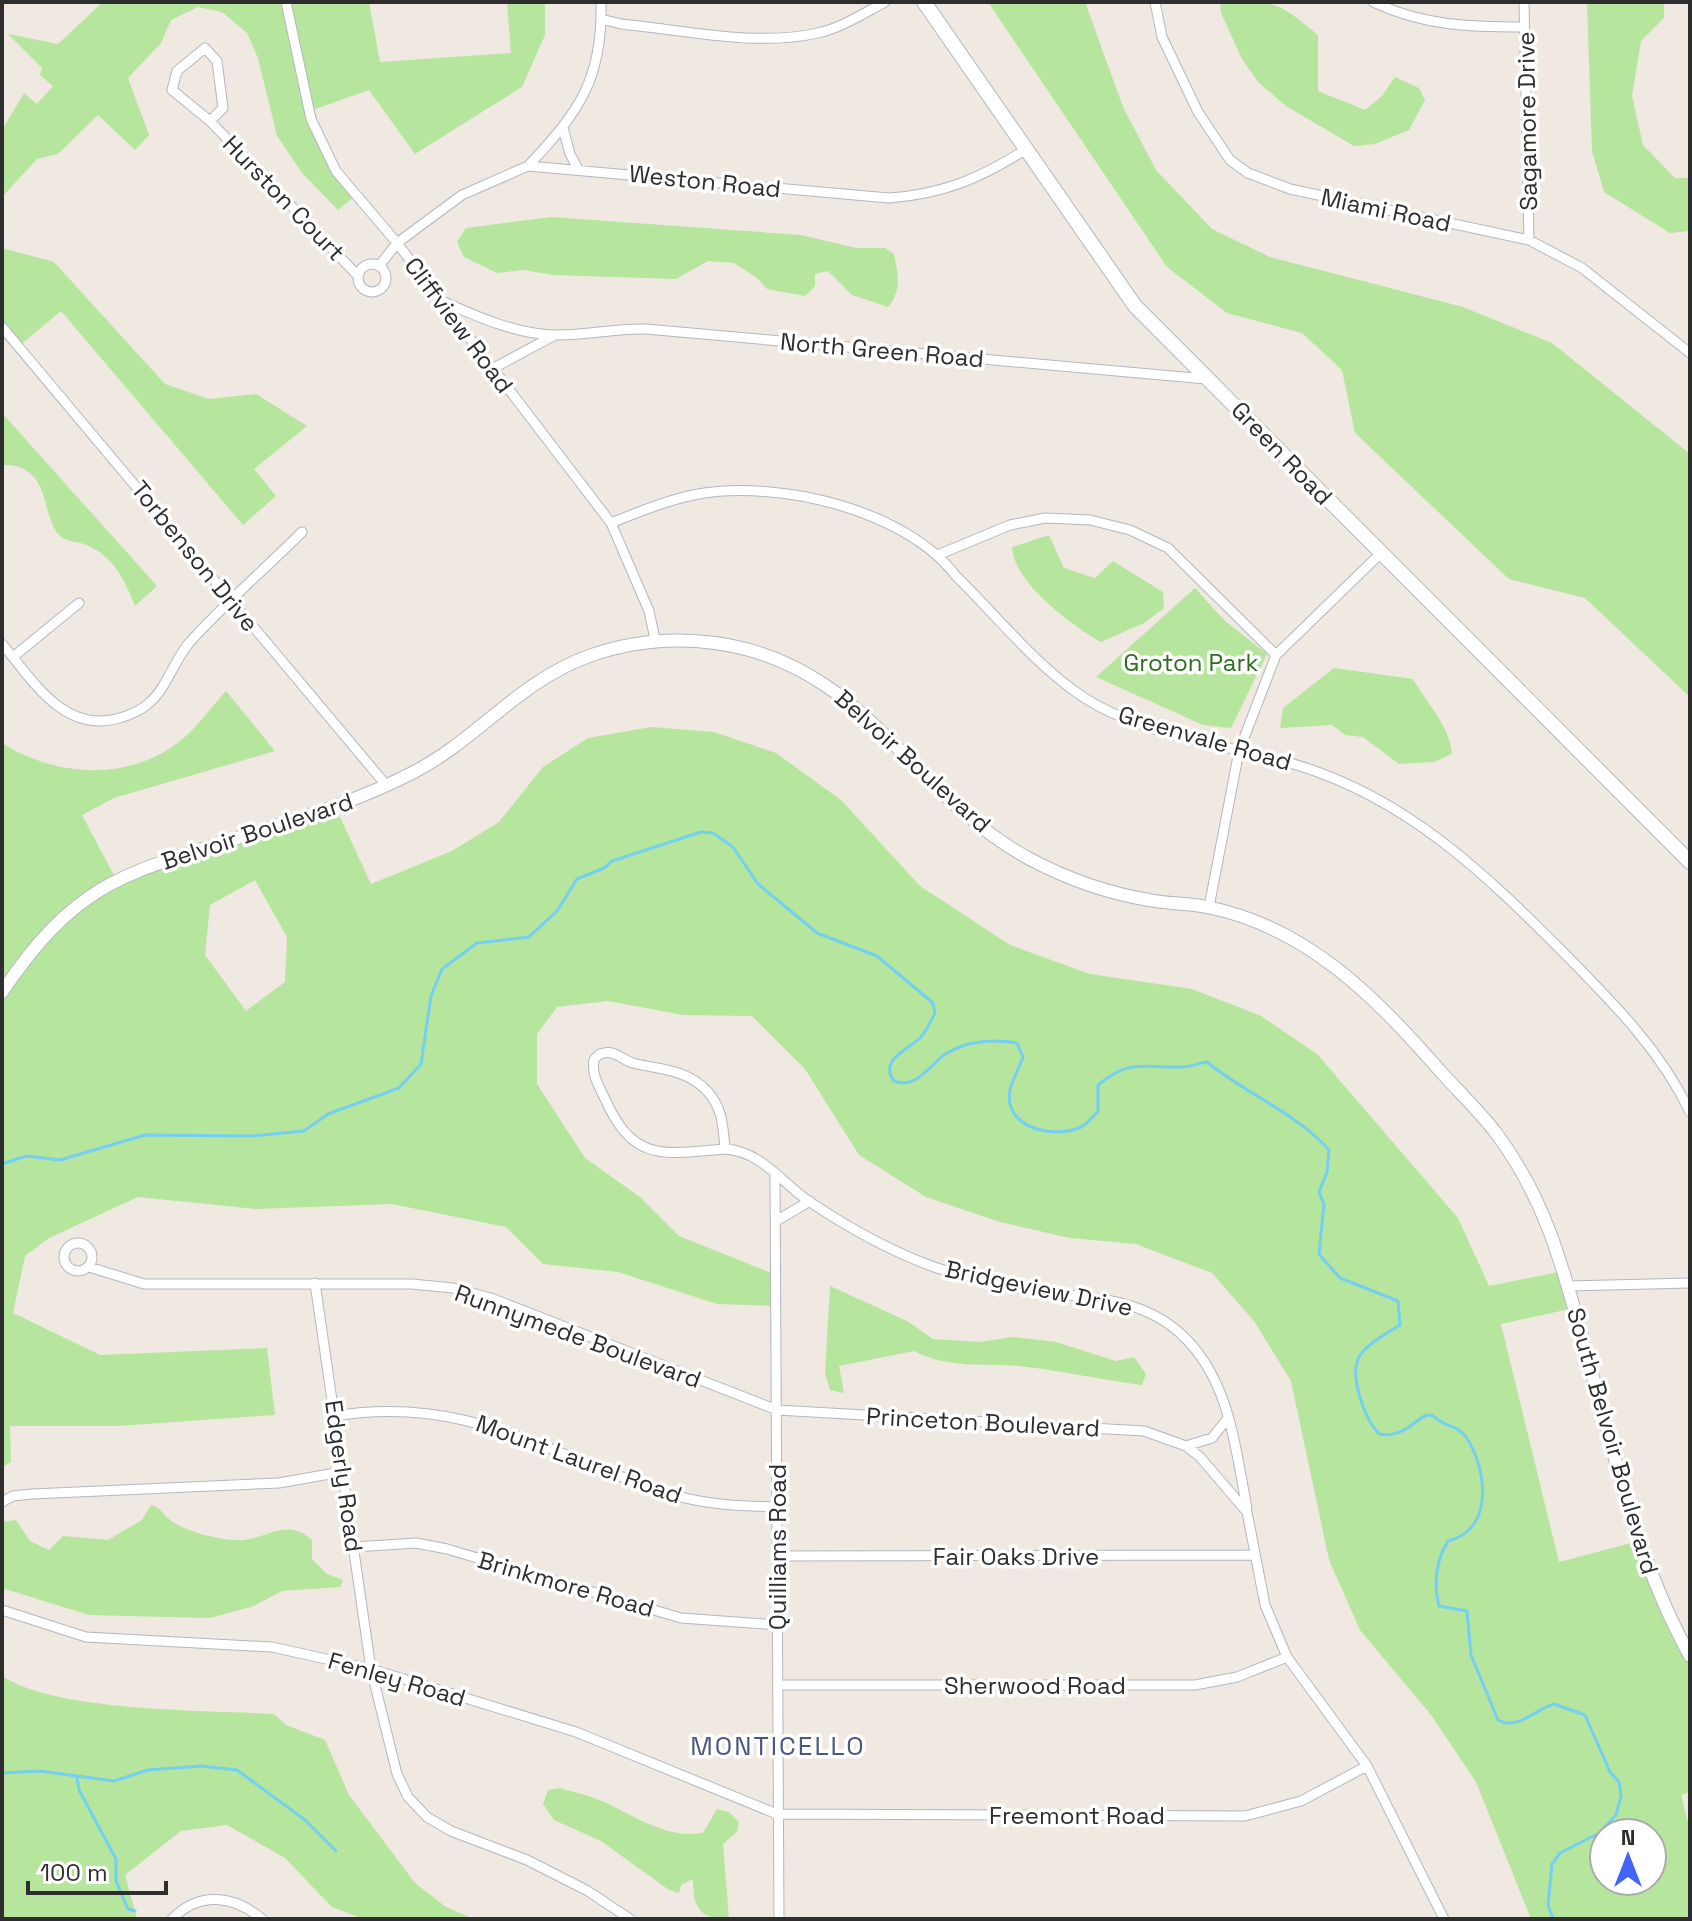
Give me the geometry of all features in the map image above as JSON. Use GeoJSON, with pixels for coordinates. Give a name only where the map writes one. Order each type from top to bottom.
{"type":"FeatureCollection","features":[{"type":"Feature","properties":{"kind":"main road","name":"Green Road"},"geometry":{"type":"LineString","coordinates":[[924,2],[1135,306],[1690,862]]}},
{"type":"Feature","properties":{"kind":"street","name":"Cliffview Road"},"geometry":{"type":"LineString","coordinates":[[286,2],[311,119],[336,171],[397,243],[611,523],[649,611],[655,639]]}},
{"type":"Feature","properties":{"kind":"street"},"geometry":{"type":"LineString","coordinates":[[528,166],[563,128],[589,91],[601,42],[601,2]]}},
{"type":"Feature","properties":{"kind":"street"},"geometry":{"type":"LineString","coordinates":[[601,19],[621,24],[741,36],[785,37],[819,33],[885,2]]}},
{"type":"Feature","properties":{"kind":"street","name":"Miami Road"},"geometry":{"type":"LineString","coordinates":[[1155,2],[1162,37],[1198,112],[1230,160],[1248,173],[1290,189],[1529,240],[1582,268],[1689,349]]}},
{"type":"Feature","properties":{"kind":"street"},"geometry":{"type":"LineString","coordinates":[[1373,2],[1426,23],[1454,27],[1524,27]]}},
{"type":"Feature","properties":{"kind":"street","name":"Sagamore Drive"},"geometry":{"type":"LineString","coordinates":[[1524,2],[1529,240]]}},
{"type":"Feature","properties":{"kind":"street","name":"Hurston Court"},"geometry":{"type":"LineString","coordinates":[[210,121],[223,108],[217,61],[205,48],[177,71],[172,90],[210,121],[358,276],[363,289],[371,292],[380,290],[386,278],[379,266]]}},
{"type":"Feature","properties":{"kind":"street"},"geometry":{"type":"LineString","coordinates":[[563,128],[578,169]]}},
{"type":"Feature","properties":{"kind":"street","name":"Weston Road"},"geometry":{"type":"LineString","coordinates":[[397,243],[462,195],[528,166],[889,198],[930,195],[953,188],[1025,150]]}},
{"type":"Feature","properties":{"kind":"street","name":"Hurston Court"},"geometry":{"type":"LineString","coordinates":[[379,266],[397,243]]}},
{"type":"Feature","properties":{"kind":"street","name":"Hurston Court"},"geometry":{"type":"LineString","coordinates":[[358,276],[366,266],[379,266]]}},
{"type":"Feature","properties":{"kind":"street","name":"North Green Road"},"geometry":{"type":"LineString","coordinates":[[442,301],[491,321],[555,335],[615,328],[646,329],[1209,379]]}},
{"type":"Feature","properties":{"kind":"street","name":"Torbenson Drive"},"geometry":{"type":"LineString","coordinates":[[2,327],[386,785]]}},
{"type":"Feature","properties":{"kind":"street","name":"North Green Road"},"geometry":{"type":"LineString","coordinates":[[492,369],[555,335]]}},
{"type":"Feature","properties":{"kind":"street","name":"Greenvale Road"},"geometry":{"type":"LineString","coordinates":[[611,523],[666,501],[701,493],[742,491],[797,495],[848,509],[892,527],[940,554],[956,576],[1082,696],[1125,719],[1349,783],[1428,828],[1462,855],[1633,1024],[1671,1072],[1690,1112]]}},
{"type":"Feature","properties":{"kind":"street"},"geometry":{"type":"LineString","coordinates":[[940,554],[1010,525],[1045,518],[1090,520],[1130,530],[1168,548],[1276,655]]}},
{"type":"Feature","properties":{"kind":"street"},"geometry":{"type":"LineString","coordinates":[[2,644],[58,707],[78,718],[105,721],[118,718],[150,703],[171,667],[191,642],[302,532]]}},
{"type":"Feature","properties":{"kind":"street"},"geometry":{"type":"LineString","coordinates":[[1209,907],[1239,751],[1276,655],[1380,554]]}},
{"type":"Feature","properties":{"kind":"street"},"geometry":{"type":"LineString","coordinates":[[13,657],[79,603]]}},
{"type":"Feature","properties":{"kind":"street","name":"Belvoir Boulevard"},"geometry":{"type":"LineString","coordinates":[[2,992],[54,925],[90,895],[144,867],[357,798],[386,785],[430,763],[474,732],[519,693],[550,673],[588,657],[655,639],[718,643],[789,664],[823,681],[865,714],[965,812],[1023,856],[1080,883],[1146,900],[1209,907],[1272,929],[1347,973],[1377,1001],[1496,1133],[1549,1221]]}},
{"type":"Feature","properties":{"kind":"street"},"geometry":{"type":"LineString","coordinates":[[611,1053],[633,1063],[684,1074],[697,1081],[717,1103],[725,1149],[671,1154],[654,1153],[637,1145],[616,1123],[595,1077],[594,1060],[598,1055],[611,1053]]}},
{"type":"Feature","properties":{"kind":"street","name":"Bridgeview Drive"},"geometry":{"type":"LineString","coordinates":[[725,1149],[753,1156],[810,1201],[857,1232],[935,1267],[996,1285],[1120,1301],[1164,1321],[1195,1349],[1219,1388],[1247,1512]]}},
{"type":"Feature","properties":{"kind":"street","name":"Quilliams Road"},"geometry":{"type":"LineString","coordinates":[[775,1175],[779,1919]]}},
{"type":"Feature","properties":{"kind":"street"},"geometry":{"type":"LineString","coordinates":[[776,1221],[810,1201]]}},
{"type":"Feature","properties":{"kind":"street","name":"South Belvoir Boulevard"},"geometry":{"type":"LineString","coordinates":[[1549,1221],[1643,1557],[1665,1611],[1690,1656]]}},
{"type":"Feature","properties":{"kind":"street","name":"Runnymede Boulevard"},"geometry":{"type":"LineString","coordinates":[[89,1267],[144,1284],[412,1284],[466,1291],[777,1410]]}},
{"type":"Feature","properties":{"kind":"street","name":"Edgerly Road"},"geometry":{"type":"LineString","coordinates":[[315,1283],[371,1669],[397,1774],[408,1797],[427,1817],[451,1831],[527,1860],[576,1885],[630,1919]]}},
{"type":"Feature","properties":{"kind":"street"},"geometry":{"type":"LineString","coordinates":[[1568,1286],[1690,1283]]}},
{"type":"Feature","properties":{"kind":"street","name":"Mount Laurel Road"},"geometry":{"type":"LineString","coordinates":[[335,1416],[370,1410],[438,1414],[476,1420],[675,1496],[718,1505],[776,1507]]}},
{"type":"Feature","properties":{"kind":"street","name":"Princeton Boulevard"},"geometry":{"type":"LineString","coordinates":[[777,1410],[1144,1431],[1186,1446],[1215,1470],[1247,1512],[1265,1605],[1287,1657],[1367,1766],[1444,1919]]}},
{"type":"Feature","properties":{"kind":"street"},"geometry":{"type":"LineString","coordinates":[[1186,1446],[1212,1438],[1228,1418]]}},
{"type":"Feature","properties":{"kind":"street"},"geometry":{"type":"LineString","coordinates":[[2,1502],[13,1496],[32,1494],[279,1483],[341,1472]]}},
{"type":"Feature","properties":{"kind":"street","name":"Brinkmore Road"},"geometry":{"type":"LineString","coordinates":[[354,1547],[416,1543],[447,1549],[681,1618],[778,1625]]}},
{"type":"Feature","properties":{"kind":"street","name":"Fair Oaks Drive"},"geometry":{"type":"LineString","coordinates":[[778,1556],[1254,1555]]}},
{"type":"Feature","properties":{"kind":"street","name":"Fenley Road"},"geometry":{"type":"LineString","coordinates":[[2,1610],[86,1637],[272,1647],[371,1669],[576,1732],[777,1814]]}},
{"type":"Feature","properties":{"kind":"street","name":"Sherwood Road"},"geometry":{"type":"LineString","coordinates":[[778,1685],[1195,1685],[1237,1677],[1287,1657]]}},
{"type":"Feature","properties":{"kind":"street","name":"Freemont Road"},"geometry":{"type":"LineString","coordinates":[[777,1814],[1245,1816],[1301,1801],[1367,1766]]}},
{"type":"Feature","properties":{"kind":"street"},"geometry":{"type":"LineString","coordinates":[[172,1919],[185,1907],[213,1898],[240,1904],[262,1919]]}},
{"type":"Feature","properties":{"kind":"green space"},"geometry":{"type":"Polygon","coordinates":[[[103,2],[369,2],[380,62],[511,53],[507,2],[545,2],[545,35],[522,87],[415,154],[369,90],[310,111],[355,196],[338,210],[303,174],[277,136],[258,58],[247,33],[222,12],[198,7],[171,20],[161,43],[128,78],[149,135],[135,150],[98,115],[58,154],[37,159],[2,197],[2,130],[24,93],[37,104],[53,86],[40,75],[42,68],[8,34],[58,44],[103,2]]]}},
{"type":"Feature","properties":{"kind":"green space"},"geometry":{"type":"Polygon","coordinates":[[[988,2],[1085,2],[1123,107],[1156,170],[1212,229],[1270,257],[1463,307],[1552,343],[1690,454],[1690,697],[1585,598],[1509,579],[1355,433],[1342,370],[1302,333],[1227,313],[1167,267],[988,2]]]}},
{"type":"Feature","properties":{"kind":"green space"},"geometry":{"type":"Polygon","coordinates":[[[1220,2],[1275,5],[1318,35],[1318,91],[1365,110],[1382,96],[1395,77],[1419,88],[1425,100],[1409,130],[1375,144],[1354,146],[1286,106],[1259,83],[1242,59],[1221,13],[1220,2]]]}},
{"type":"Feature","properties":{"kind":"green space"},"geometry":{"type":"Polygon","coordinates":[[[1587,2],[1664,2],[1664,18],[1641,41],[1632,96],[1643,145],[1675,178],[1690,178],[1690,231],[1670,233],[1604,192],[1592,151],[1587,2]]]}},
{"type":"Feature","properties":{"kind":"green space"},"geometry":{"type":"Polygon","coordinates":[[[551,217],[801,235],[856,248],[885,248],[894,254],[897,288],[888,307],[852,295],[828,271],[815,274],[815,286],[805,296],[767,289],[757,278],[734,263],[708,261],[676,279],[553,275],[523,270],[497,273],[464,257],[457,242],[466,228],[551,217]]]}},
{"type":"Feature","properties":{"kind":"green space"},"geometry":{"type":"Polygon","coordinates":[[[2,248],[54,262],[165,384],[209,399],[256,394],[307,426],[254,469],[276,496],[243,525],[61,311],[18,347],[2,327],[2,248]]]}},
{"type":"Feature","properties":{"kind":"green space"},"geometry":{"type":"Polygon","coordinates":[[[2,413],[157,586],[135,606],[123,578],[104,556],[87,545],[63,538],[56,530],[31,473],[19,467],[2,465],[2,413]]]}},
{"type":"Feature","properties":{"kind":"green space"},"geometry":{"type":"Polygon","coordinates":[[[1049,535],[1064,568],[1095,578],[1113,561],[1163,592],[1164,608],[1144,623],[1101,642],[1089,635],[1046,602],[1015,561],[1012,547],[1049,535]]]}},
{"type":"Feature","properties":{"kind":"green space","name":"Groton Park"},"geometry":{"type":"Polygon","coordinates":[[[1195,588],[1224,620],[1267,654],[1231,728],[1203,725],[1096,677],[1195,588]]]}},
{"type":"Feature","properties":{"kind":"green space"},"geometry":{"type":"Polygon","coordinates":[[[1334,668],[1413,679],[1442,724],[1452,754],[1434,762],[1399,764],[1363,737],[1345,735],[1332,725],[1280,728],[1283,708],[1334,668]]]}},
{"type":"Feature","properties":{"kind":"green space"},"geometry":{"type":"Polygon","coordinates":[[[226,691],[275,751],[114,798],[82,815],[117,881],[335,806],[371,884],[452,851],[499,822],[543,767],[588,738],[651,727],[714,732],[776,753],[841,800],[920,886],[1010,945],[1090,974],[1192,989],[1261,1016],[1317,1054],[1458,1218],[1489,1286],[1564,1271],[1574,1308],[1501,1324],[1559,1562],[1639,1541],[1690,1656],[1690,1792],[1681,1795],[1690,1830],[1690,1919],[1531,1919],[1476,1782],[1431,1715],[1360,1630],[1329,1560],[1291,1381],[1254,1321],[1212,1273],[1136,1244],[1070,1238],[1000,1222],[926,1197],[859,1155],[805,1069],[752,1016],[683,1015],[608,1001],[557,1007],[537,1034],[537,1084],[585,1158],[640,1197],[679,1236],[776,1275],[776,1306],[717,1304],[618,1272],[543,1264],[506,1227],[392,1204],[256,1209],[138,1197],[49,1238],[25,1256],[13,1313],[100,1355],[267,1348],[275,1415],[118,1426],[10,1426],[11,1462],[2,1467],[2,743],[45,763],[68,768],[115,769],[160,754],[198,724],[226,691]],[[255,880],[210,905],[205,955],[246,1011],[285,982],[287,937],[255,880]]]}},
{"type":"Feature","properties":{"kind":"green space"},"geometry":{"type":"Polygon","coordinates":[[[830,1286],[907,1321],[933,1339],[979,1342],[1013,1337],[1056,1342],[1116,1361],[1134,1357],[1146,1374],[1142,1385],[1018,1366],[952,1363],[914,1351],[839,1366],[844,1393],[830,1390],[825,1373],[830,1286]]]}},
{"type":"Feature","properties":{"kind":"green space"},"geometry":{"type":"Polygon","coordinates":[[[151,1505],[177,1524],[215,1537],[243,1540],[295,1530],[312,1540],[312,1559],[327,1574],[343,1580],[340,1587],[282,1591],[254,1606],[210,1618],[89,1615],[2,1588],[2,1522],[16,1520],[30,1541],[49,1550],[63,1536],[108,1540],[142,1520],[151,1505]]]}},
{"type":"Feature","properties":{"kind":"green space"},"geometry":{"type":"Polygon","coordinates":[[[2,1676],[26,1688],[94,1703],[274,1714],[286,1725],[325,1740],[349,1795],[415,1883],[446,1907],[474,1919],[363,1919],[332,1907],[285,1858],[227,1825],[181,1831],[125,1875],[137,1919],[2,1919],[2,1676]]]}},
{"type":"Feature","properties":{"kind":"green space"},"geometry":{"type":"Polygon","coordinates":[[[560,1788],[597,1799],[661,1829],[688,1834],[703,1833],[717,1809],[729,1812],[739,1822],[737,1832],[723,1844],[729,1919],[710,1917],[699,1909],[694,1897],[693,1879],[681,1885],[679,1893],[669,1890],[601,1841],[554,1820],[543,1804],[548,1790],[560,1788]]]}},
{"type":"Feature","properties":{"kind":"waterway"},"geometry":{"type":"LineString","coordinates":[[2,1164],[26,1156],[60,1160],[145,1135],[251,1136],[304,1131],[328,1114],[399,1088],[421,1064],[431,996],[442,969],[477,943],[529,937],[557,911],[577,879],[604,868],[612,861],[701,832],[713,833],[733,847],[758,884],[817,933],[877,956],[933,1003],[935,1013],[923,1034],[893,1061],[890,1073],[894,1081],[902,1083],[917,1079],[947,1053],[963,1046],[990,1041],[1017,1043],[1023,1057],[1009,1098],[1014,1113],[1038,1130],[1060,1132],[1079,1128],[1089,1121],[1098,1111],[1098,1085],[1120,1071],[1138,1066],[1185,1067],[1207,1062],[1286,1114],[1329,1150],[1327,1172],[1319,1192],[1324,1204],[1319,1254],[1340,1278],[1398,1301],[1400,1325],[1367,1348],[1356,1365],[1360,1397],[1374,1427],[1379,1434],[1388,1435],[1431,1415],[1460,1431],[1473,1450],[1482,1481],[1480,1511],[1474,1524],[1463,1535],[1448,1541],[1438,1564],[1436,1589],[1439,1606],[1467,1611],[1471,1655],[1498,1720],[1513,1723],[1554,1704],[1585,1715],[1610,1772],[1619,1782],[1621,1796],[1616,1815],[1599,1833],[1560,1853],[1552,1864],[1548,1905],[1553,1919]]}},
{"type":"Feature","properties":{"kind":"waterway"},"geometry":{"type":"LineString","coordinates":[[2,1773],[40,1771],[114,1781],[148,1770],[201,1766],[237,1770],[305,1820],[336,1851]]}},
{"type":"Feature","properties":{"kind":"waterway"},"geometry":{"type":"LineString","coordinates":[[77,1777],[79,1790],[116,1859],[116,1881],[128,1909],[135,1911]]}},
{"type":"Feature","properties":{"kind":"district","name":"MONTICELLO"},"geometry":{"type":"Point","coordinates":[778,1746]}}]}
